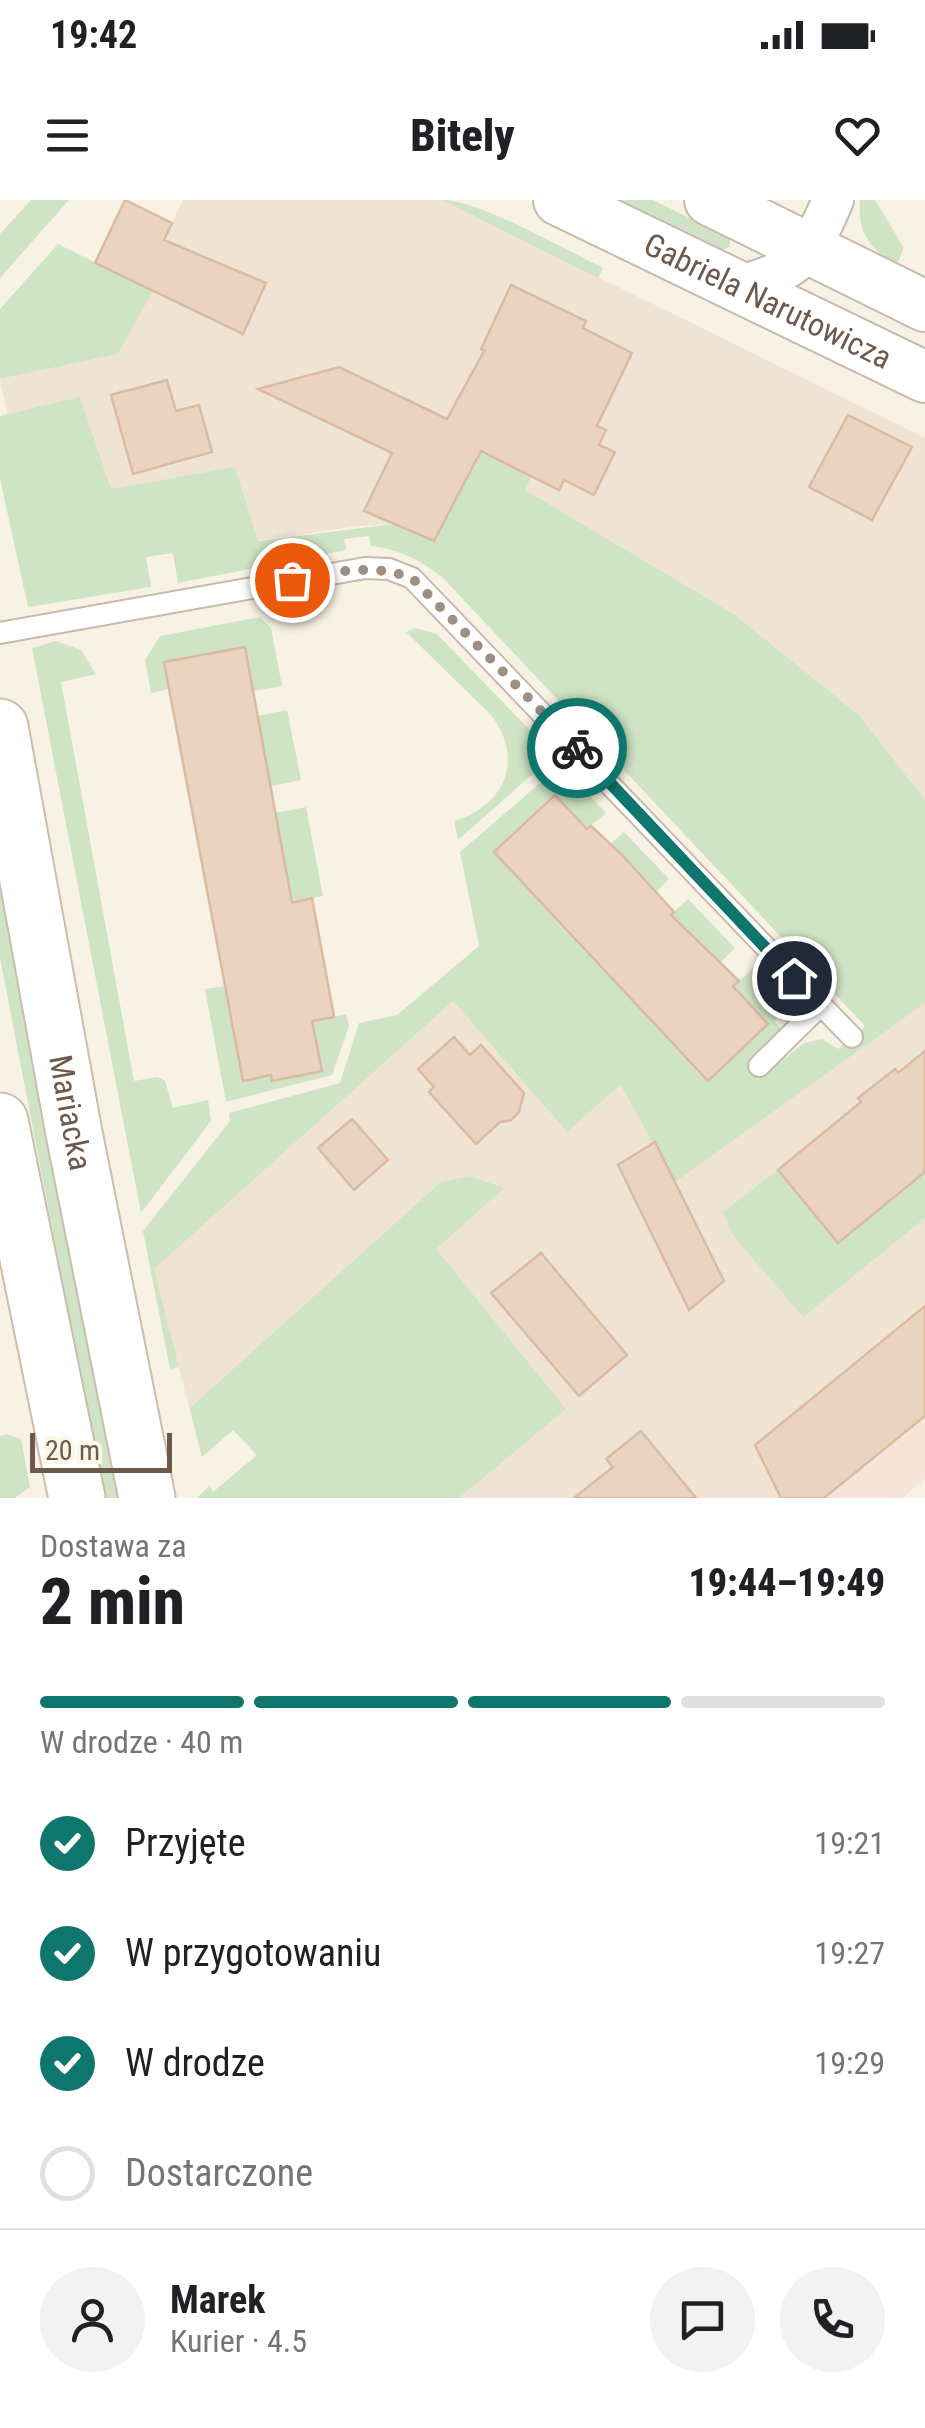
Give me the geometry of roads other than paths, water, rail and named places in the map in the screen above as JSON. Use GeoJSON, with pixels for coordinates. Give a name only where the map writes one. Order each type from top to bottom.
{"type":"FeatureCollection","features":[{"type":"Feature","properties":{"kind":"main road","name":"Mariacka"},"geometry":{"type":"LineString","coordinates":[[0,727],[74,1133],[147,1498]]}},
{"type":"Feature","properties":{"kind":"main road"},"geometry":{"type":"LineString","coordinates":[[0,1121],[77,1498]]}},
{"type":"Feature","properties":{"kind":"street","name":"Gabriela Narutowicza"},"geometry":{"type":"LineString","coordinates":[[559,200],[925,377]]}},
{"type":"Feature","properties":{"kind":"street","name":"Gabriela Narutowicza"},"geometry":{"type":"LineString","coordinates":[[710,200],[925,306]]}},
{"type":"Feature","properties":{"kind":"street"},"geometry":{"type":"LineString","coordinates":[[737,286],[777,273],[811,250],[833,200]]}},
{"type":"Feature","properties":{"kind":"lane"},"geometry":{"type":"LineString","coordinates":[[0,633],[366,568],[389,569],[412,578],[852,1037]]}},
{"type":"Feature","properties":{"kind":"lane"},"geometry":{"type":"LineString","coordinates":[[759,1066],[820,1006]]}}]}
